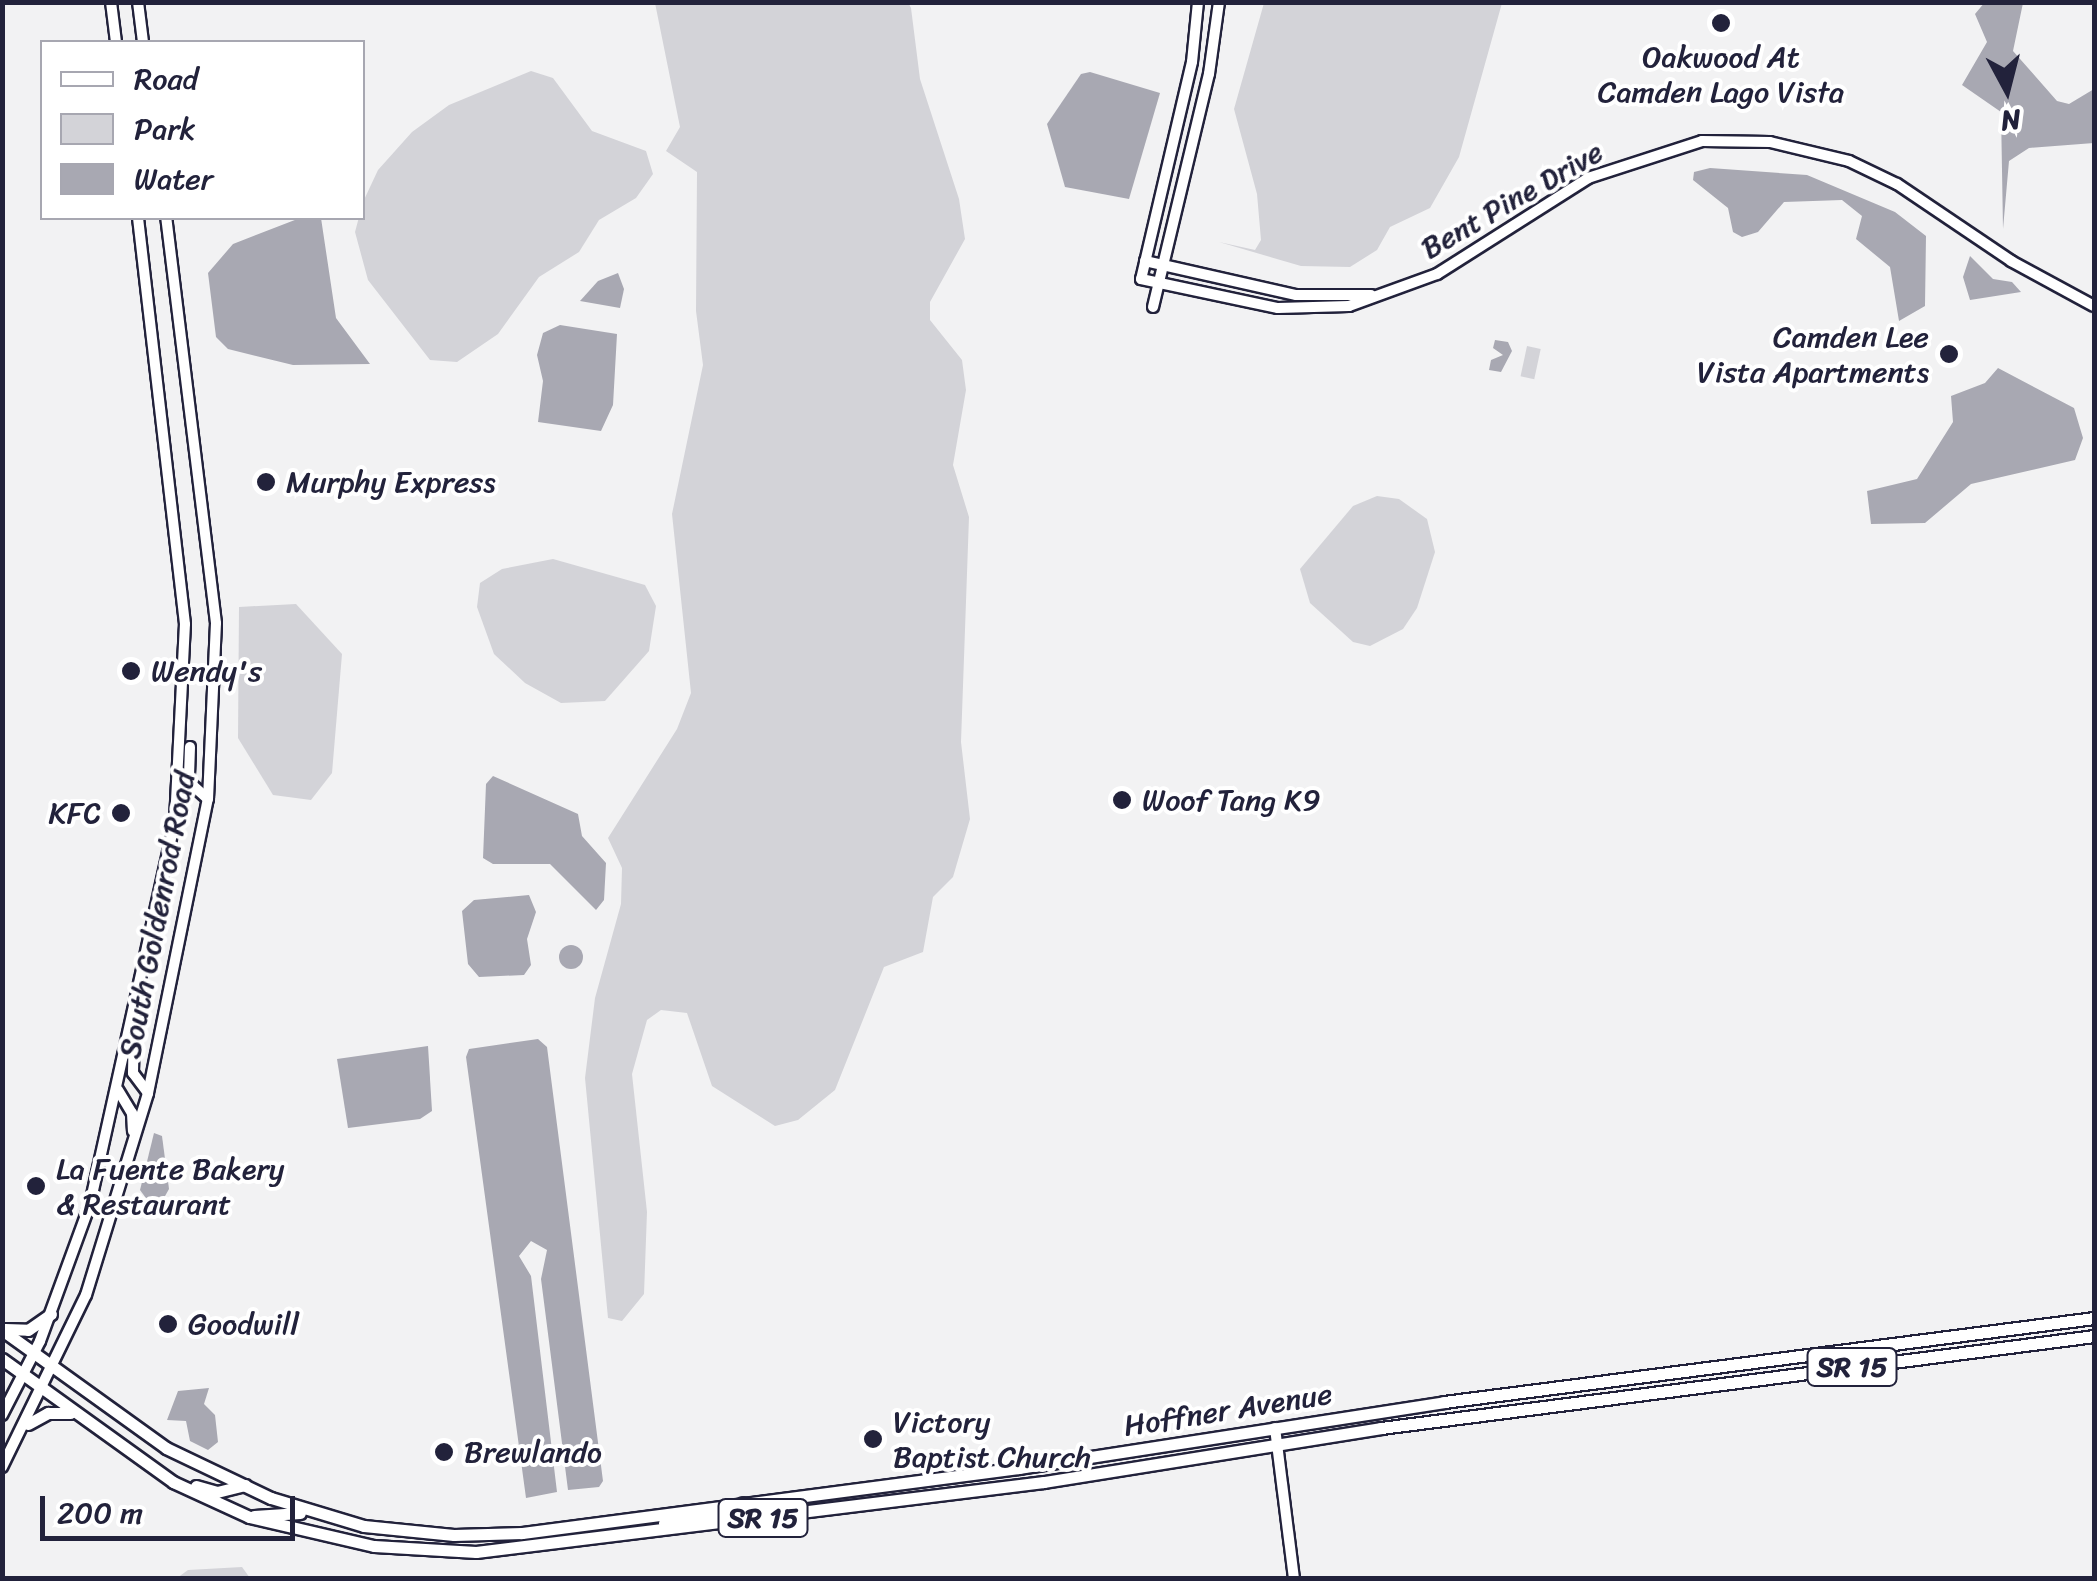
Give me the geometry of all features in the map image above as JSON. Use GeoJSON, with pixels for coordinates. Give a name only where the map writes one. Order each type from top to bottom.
{"type":"FeatureCollection","features":[{"type":"Feature","properties":{"kind":"main road"},"geometry":{"type":"LineString","coordinates":[[115,2],[120,40]]}},
{"type":"Feature","properties":{"kind":"main road"},"geometry":{"type":"LineString","coordinates":[[138,2],[143,40]]}},
{"type":"Feature","properties":{"kind":"main road"},"geometry":{"type":"LineString","coordinates":[[1145,261],[1190,70],[1198,2]]}},
{"type":"Feature","properties":{"kind":"main road"},"geometry":{"type":"LineString","coordinates":[[1153,307],[1209,74],[1218,2]]}},
{"type":"Feature","properties":{"kind":"main road"},"geometry":{"type":"LineString","coordinates":[[1190,70],[1209,74]]}},
{"type":"Feature","properties":{"kind":"main road","name":"Bent Pine Drive"},"geometry":{"type":"LineString","coordinates":[[1392,292],[1296,296],[1145,261],[1141,279],[1299,310],[1349,306],[1392,292],[1467,258],[1588,178],[1702,142],[1770,142],[1849,161],[1897,184],[2005,258],[2094,306]]}},
{"type":"Feature","properties":{"kind":"main road","name":"South Goldenrod Road"},"geometry":{"type":"LineString","coordinates":[[2,1415],[51,1314],[90,1204],[134,1020],[175,821],[186,657],[180,553],[138,220]]}},
{"type":"Feature","properties":{"kind":"main road","name":"South Goldenrod Road"},"geometry":{"type":"LineString","coordinates":[[2,1467],[55,1370],[86,1295],[148,1093],[208,800],[216,623],[164,220]]}},
{"type":"Feature","properties":{"kind":"main road"},"geometry":{"type":"LineString","coordinates":[[186,657],[193,682],[189,782],[208,800]]}},
{"type":"Feature","properties":{"kind":"main road"},"geometry":{"type":"LineString","coordinates":[[134,1020],[133,1073],[148,1093]]}},
{"type":"Feature","properties":{"kind":"main road"},"geometry":{"type":"LineString","coordinates":[[118,1090],[132,1113],[133,1142]]}},
{"type":"Feature","properties":{"kind":"main road"},"geometry":{"type":"LineString","coordinates":[[2,1329],[28,1330],[51,1314]]}},
{"type":"Feature","properties":{"kind":"main road","name":"Hoffner Avenue"},"geometry":{"type":"LineString","coordinates":[[2,1329],[166,1448],[245,1485],[364,1526],[508,1534],[2094,1318]]}},
{"type":"Feature","properties":{"kind":"main road"},"geometry":{"type":"LineString","coordinates":[[1952,1354],[1969,1340],[2037,1333],[2047,1324]]}},
{"type":"Feature","properties":{"kind":"main road","name":"Hoffner Avenue"},"geometry":{"type":"LineString","coordinates":[[2,1359],[140,1461],[250,1516],[409,1550],[506,1551],[1030,1483],[1610,1398],[2094,1336]]}},
{"type":"Feature","properties":{"kind":"main road"},"geometry":{"type":"LineString","coordinates":[[1835,1370],[1844,1362],[1919,1350],[1929,1340]]}},
{"type":"Feature","properties":{"kind":"main road"},"geometry":{"type":"LineString","coordinates":[[1663,1392],[1720,1367]]}},
{"type":"Feature","properties":{"kind":"main road"},"geometry":{"type":"LineString","coordinates":[[1610,1398],[1658,1375]]}},
{"type":"Feature","properties":{"kind":"main road"},"geometry":{"type":"LineString","coordinates":[[28,1424],[48,1412],[76,1416]]}},
{"type":"Feature","properties":{"kind":"main road"},"geometry":{"type":"LineString","coordinates":[[1274,1428],[1294,1578]]}},
{"type":"Feature","properties":{"kind":"main road"},"geometry":{"type":"LineString","coordinates":[[1030,1483],[1074,1470],[1090,1457]]}},
{"type":"Feature","properties":{"kind":"main road"},"geometry":{"type":"LineString","coordinates":[[140,1461],[204,1490],[245,1485]]}},
{"type":"Feature","properties":{"kind":"main road"},"geometry":{"type":"LineString","coordinates":[[913,1499],[969,1474]]}},
{"type":"Feature","properties":{"kind":"main road"},"geometry":{"type":"LineString","coordinates":[[765,1518],[773,1506],[834,1498],[845,1490]]}},
{"type":"Feature","properties":{"kind":"main road"},"geometry":{"type":"LineString","coordinates":[[643,1534],[656,1524],[734,1514],[743,1504]]}},
{"type":"Feature","properties":{"kind":"main road"},"geometry":{"type":"LineString","coordinates":[[250,1516],[281,1511],[364,1526]]}},
{"type":"Feature","properties":{"kind":"green space"},"geometry":{"type":"Polygon","coordinates":[[[908,2],[911,8],[920,79],[959,199],[965,239],[930,302],[930,320],[962,360],[966,390],[953,465],[969,517],[961,742],[970,819],[953,877],[933,897],[923,952],[884,967],[835,1090],[798,1120],[775,1126],[712,1086],[687,1013],[661,1010],[647,1020],[632,1074],[647,1212],[644,1294],[622,1321],[608,1318],[585,1078],[595,998],[621,904],[622,868],[608,838],[677,729],[691,693],[672,514],[703,365],[696,311],[697,172],[666,151],[680,127],[655,3],[908,2]]]}},
{"type":"Feature","properties":{"kind":"green space"},"geometry":{"type":"Polygon","coordinates":[[[1264,3],[1502,3],[1459,157],[1430,208],[1390,227],[1377,250],[1350,267],[1301,266],[1219,242],[1255,250],[1261,240],[1257,194],[1234,109],[1264,3]]]}},
{"type":"Feature","properties":{"kind":"green space"},"geometry":{"type":"Polygon","coordinates":[[[531,71],[553,78],[592,131],[646,151],[653,174],[636,198],[599,220],[579,252],[539,277],[498,334],[457,362],[430,360],[368,280],[355,232],[358,220],[365,220],[365,198],[378,170],[412,132],[449,105],[531,71]]]}},
{"type":"Feature","properties":{"kind":"green space"},"geometry":{"type":"Polygon","coordinates":[[[1527,346],[1541,349],[1534,379],[1521,376],[1527,346]]]}},
{"type":"Feature","properties":{"kind":"green space"},"geometry":{"type":"Polygon","coordinates":[[[1377,496],[1399,499],[1427,519],[1435,552],[1417,608],[1403,629],[1370,646],[1353,642],[1310,603],[1300,569],[1353,506],[1377,496]]]}},
{"type":"Feature","properties":{"kind":"green space"},"geometry":{"type":"Polygon","coordinates":[[[553,559],[645,585],[656,606],[649,651],[605,701],[561,703],[525,683],[494,654],[477,607],[480,583],[502,569],[553,559]]]}},
{"type":"Feature","properties":{"kind":"green space"},"geometry":{"type":"Polygon","coordinates":[[[296,604],[342,654],[332,773],[311,800],[273,795],[238,738],[239,607],[296,604]]]}},
{"type":"Feature","properties":{"kind":"green space"},"geometry":{"type":"Polygon","coordinates":[[[242,1567],[250,1578],[177,1578],[188,1570],[242,1567]]]}},
{"type":"Feature","properties":{"kind":"water"},"geometry":{"type":"Polygon","coordinates":[[[1985,2],[2023,3],[2013,51],[2057,101],[2069,104],[2094,89],[2094,143],[2029,148],[2009,161],[2003,229],[2001,112],[1962,85],[1987,42],[1975,14],[1985,2]]]}},
{"type":"Feature","properties":{"kind":"water"},"geometry":{"type":"Polygon","coordinates":[[[1090,72],[1160,93],[1129,199],[1065,187],[1047,124],[1081,74],[1090,72]]]}},
{"type":"Feature","properties":{"kind":"water"},"geometry":{"type":"Polygon","coordinates":[[[1710,168],[1807,175],[1895,212],[1926,236],[1925,306],[1899,321],[1890,267],[1856,239],[1862,216],[1842,200],[1784,202],[1758,232],[1742,237],[1733,232],[1728,208],[1693,180],[1694,172],[1710,168]]]}},
{"type":"Feature","properties":{"kind":"water"},"geometry":{"type":"Polygon","coordinates":[[[295,220],[321,220],[336,318],[370,364],[293,365],[228,349],[216,337],[208,273],[233,244],[295,220]]]}},
{"type":"Feature","properties":{"kind":"water"},"geometry":{"type":"Polygon","coordinates":[[[1970,256],[1993,279],[2012,282],[2021,292],[1970,300],[1963,277],[1970,256]]]}},
{"type":"Feature","properties":{"kind":"water"},"geometry":{"type":"Polygon","coordinates":[[[618,273],[624,289],[620,308],[580,301],[598,281],[618,273]]]}},
{"type":"Feature","properties":{"kind":"water"},"geometry":{"type":"Polygon","coordinates":[[[560,325],[617,334],[613,405],[601,431],[538,422],[543,381],[537,355],[543,333],[560,325]]]}},
{"type":"Feature","properties":{"kind":"water"},"geometry":{"type":"Polygon","coordinates":[[[1495,340],[1508,342],[1512,351],[1501,372],[1489,370],[1491,360],[1503,355],[1493,348],[1495,340]]]}},
{"type":"Feature","properties":{"kind":"water"},"geometry":{"type":"Polygon","coordinates":[[[1998,368],[2074,408],[2083,438],[2075,460],[1971,484],[1925,523],[1871,524],[1867,491],[1917,479],[1953,422],[1951,396],[1985,383],[1998,368]]]}},
{"type":"Feature","properties":{"kind":"water"},"geometry":{"type":"Polygon","coordinates":[[[493,776],[578,814],[582,836],[606,863],[604,900],[596,910],[550,864],[493,864],[483,858],[486,784],[493,776]]]}},
{"type":"Feature","properties":{"kind":"water"},"geometry":{"type":"Polygon","coordinates":[[[529,895],[536,912],[527,939],[531,965],[524,975],[479,977],[468,964],[462,911],[474,900],[529,895]]]}},
{"type":"Feature","properties":{"kind":"water"},"geometry":{"type":"Polygon","coordinates":[[[571,945],[580,948],[580,966],[571,969],[562,966],[559,957],[562,948],[571,945]]]}},
{"type":"Feature","properties":{"kind":"water"},"geometry":{"type":"Polygon","coordinates":[[[538,1039],[547,1047],[603,1481],[599,1487],[568,1490],[541,1279],[547,1250],[531,1241],[519,1256],[531,1276],[557,1492],[526,1498],[466,1057],[469,1049],[538,1039]]]}},
{"type":"Feature","properties":{"kind":"water"},"geometry":{"type":"Polygon","coordinates":[[[428,1046],[432,1111],[420,1119],[348,1128],[337,1059],[428,1046]]]}},
{"type":"Feature","properties":{"kind":"water"},"geometry":{"type":"Polygon","coordinates":[[[154,1133],[162,1136],[169,1189],[160,1205],[151,1205],[140,1190],[154,1133]]]}},
{"type":"Feature","properties":{"kind":"water"},"geometry":{"type":"Polygon","coordinates":[[[209,1388],[204,1404],[215,1415],[218,1442],[208,1450],[190,1441],[186,1421],[167,1420],[178,1391],[209,1388]]]}},
{"type":"Feature","properties":{"kind":"place","name":"Oakwood At Camden Lago Vista"},"geometry":{"type":"Point","coordinates":[1721,23]}},
{"type":"Feature","properties":{"kind":"place","name":"Camden Lee Vista Apartments"},"geometry":{"type":"Point","coordinates":[1949,354]}},
{"type":"Feature","properties":{"kind":"place","name":"Murphy Express"},"geometry":{"type":"Point","coordinates":[266,482]}},
{"type":"Feature","properties":{"kind":"place","name":"Wendy's"},"geometry":{"type":"Point","coordinates":[131,671]}},
{"type":"Feature","properties":{"kind":"place","name":"Woof Tang K9"},"geometry":{"type":"Point","coordinates":[1122,800]}},
{"type":"Feature","properties":{"kind":"place","name":"KFC"},"geometry":{"type":"Point","coordinates":[121,813]}},
{"type":"Feature","properties":{"kind":"place","name":"La Fuente Bakery & Restaurant"},"geometry":{"type":"Point","coordinates":[36,1186]}},
{"type":"Feature","properties":{"kind":"place","name":"Goodwill"},"geometry":{"type":"Point","coordinates":[168,1324]}},
{"type":"Feature","properties":{"kind":"place","name":"Victory Baptist Church"},"geometry":{"type":"Point","coordinates":[873,1439]}},
{"type":"Feature","properties":{"kind":"place","name":"Brewlando"},"geometry":{"type":"Point","coordinates":[444,1452]}}]}
